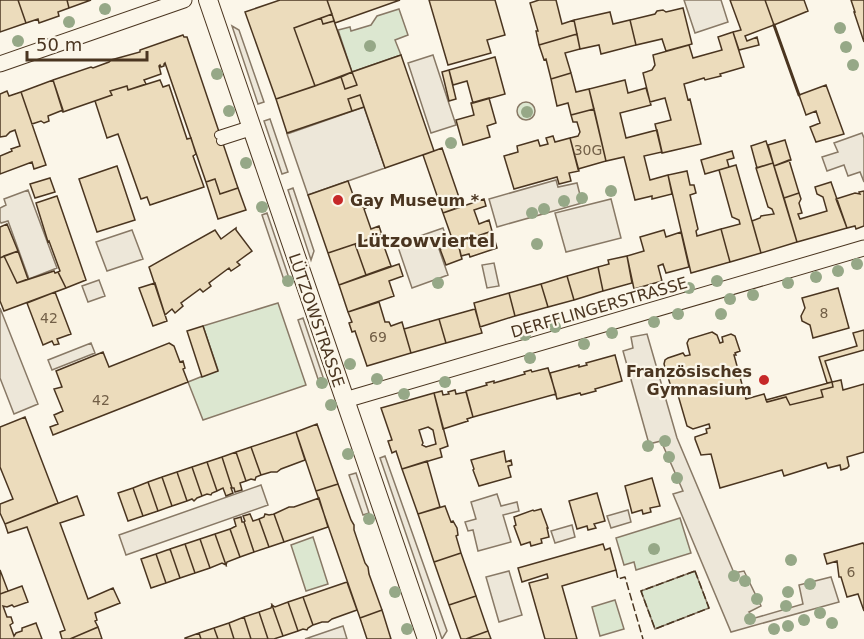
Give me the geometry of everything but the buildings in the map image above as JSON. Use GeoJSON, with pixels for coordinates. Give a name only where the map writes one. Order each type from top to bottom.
{"type":"FeatureCollection","features":[{"type":"Feature","properties":{"kind":"street"},"geometry":{"type":"LineString","coordinates":[[0,64],[184,0]]}},
{"type":"Feature","properties":{"kind":"street","name":"LÜTZOWSTRASSE"},"geometry":{"type":"LineString","coordinates":[[208,0],[427,639]]}},
{"type":"Feature","properties":{"kind":"street","name":"DERFFLINGERSTRASSE"},"geometry":{"type":"LineString","coordinates":[[345,400],[864,248]]}},
{"type":"Feature","properties":{"kind":"lane"},"geometry":{"type":"LineString","coordinates":[[220,138],[251,128]]}},
{"type":"Feature","properties":{"kind":"green space"},"geometry":{"type":"Polygon","coordinates":[[[399,9],[408,35],[395,40],[401,55],[352,72],[338,30],[350,27],[351,31],[371,25],[377,16],[399,9]]]}},
{"type":"Feature","properties":{"kind":"green space"},"geometry":{"type":"Polygon","coordinates":[[[526,102],[532,105],[535,111],[532,117],[526,120],[520,117],[517,111],[520,105],[526,102]]]}},
{"type":"Feature","properties":{"kind":"green space"},"geometry":{"type":"Polygon","coordinates":[[[278,303],[306,385],[203,420],[188,382],[218,370],[203,326],[278,303]]]}},
{"type":"Feature","properties":{"kind":"green space"},"geometry":{"type":"Polygon","coordinates":[[[680,518],[691,553],[636,570],[634,562],[624,565],[616,538],[680,518]]]}},
{"type":"Feature","properties":{"kind":"green space"},"geometry":{"type":"Polygon","coordinates":[[[313,537],[328,584],[306,591],[291,545],[313,537]]]}},
{"type":"Feature","properties":{"kind":"green space"},"geometry":{"type":"Polygon","coordinates":[[[695,571],[709,608],[655,629],[641,591],[695,571]]]}},
{"type":"Feature","properties":{"kind":"green space"},"geometry":{"type":"Polygon","coordinates":[[[615,600],[624,629],[600,636],[592,607],[615,600]]]}},
{"type":"Feature","properties":{"kind":"shaded area"},"geometry":{"type":"Polygon","coordinates":[[[684,0],[721,0],[728,22],[695,33],[684,0]]]}},
{"type":"Feature","properties":{"kind":"shaded area"},"geometry":{"type":"Polygon","coordinates":[[[232,26],[239,30],[264,102],[258,104],[232,26]]]}},
{"type":"Feature","properties":{"kind":"shaded area"},"geometry":{"type":"Polygon","coordinates":[[[433,55],[456,125],[431,133],[408,63],[433,55]]]}},
{"type":"Feature","properties":{"kind":"shaded area"},"geometry":{"type":"Polygon","coordinates":[[[364,107],[385,168],[308,195],[287,134],[364,107]]]}},
{"type":"Feature","properties":{"kind":"shaded area"},"geometry":{"type":"Polygon","coordinates":[[[270,119],[288,172],[282,174],[264,121],[270,119]]]}},
{"type":"Feature","properties":{"kind":"shaded area"},"geometry":{"type":"Polygon","coordinates":[[[862,133],[864,182],[860,172],[848,176],[844,165],[827,171],[822,157],[838,152],[834,143],[862,133]]]}},
{"type":"Feature","properties":{"kind":"shaded area"},"geometry":{"type":"Polygon","coordinates":[[[556,180],[558,187],[577,183],[582,203],[497,227],[489,199],[556,180]]]}},
{"type":"Feature","properties":{"kind":"shaded area"},"geometry":{"type":"Polygon","coordinates":[[[293,188],[314,251],[311,260],[288,190],[293,188]]]}},
{"type":"Feature","properties":{"kind":"shaded area"},"geometry":{"type":"Polygon","coordinates":[[[28,190],[57,268],[29,279],[8,221],[1,223],[0,221],[0,208],[6,205],[4,199],[28,190]]]}},
{"type":"Feature","properties":{"kind":"shaded area"},"geometry":{"type":"Polygon","coordinates":[[[611,199],[621,238],[566,252],[555,213],[611,199]]]}},
{"type":"Feature","properties":{"kind":"shaded area"},"geometry":{"type":"Polygon","coordinates":[[[267,213],[289,278],[284,280],[262,215],[267,213]]]}},
{"type":"Feature","properties":{"kind":"shaded area"},"geometry":{"type":"Polygon","coordinates":[[[443,228],[449,245],[439,249],[448,275],[412,288],[397,244],[443,228]]]}},
{"type":"Feature","properties":{"kind":"shaded area"},"geometry":{"type":"Polygon","coordinates":[[[132,230],[143,259],[107,271],[96,242],[132,230]]]}},
{"type":"Feature","properties":{"kind":"shaded area"},"geometry":{"type":"Polygon","coordinates":[[[494,263],[499,286],[487,288],[482,265],[494,263]]]}},
{"type":"Feature","properties":{"kind":"shaded area"},"geometry":{"type":"Polygon","coordinates":[[[99,280],[105,296],[88,302],[82,286],[99,280]]]}},
{"type":"Feature","properties":{"kind":"shaded area"},"geometry":{"type":"Polygon","coordinates":[[[0,308],[38,404],[14,414],[0,378],[0,308]]]}},
{"type":"Feature","properties":{"kind":"shaded area"},"geometry":{"type":"Polygon","coordinates":[[[303,318],[323,377],[318,379],[298,320],[303,318]]]}},
{"type":"Feature","properties":{"kind":"shaded area"},"geometry":{"type":"Polygon","coordinates":[[[647,334],[677,438],[734,573],[744,571],[761,606],[749,612],[755,618],[803,604],[799,585],[831,577],[839,602],[731,632],[673,494],[683,491],[661,441],[649,444],[623,351],[633,348],[631,337],[647,334]]]}},
{"type":"Feature","properties":{"kind":"shaded area"},"geometry":{"type":"Polygon","coordinates":[[[91,343],[95,353],[52,370],[48,360],[91,343]]]}},
{"type":"Feature","properties":{"kind":"shaded area"},"geometry":{"type":"Polygon","coordinates":[[[385,456],[447,631],[442,639],[380,458],[385,456]]]}},
{"type":"Feature","properties":{"kind":"shaded area"},"geometry":{"type":"Polygon","coordinates":[[[356,473],[369,513],[363,515],[349,475],[356,473]]]}},
{"type":"Feature","properties":{"kind":"shaded area"},"geometry":{"type":"Polygon","coordinates":[[[261,485],[268,505],[126,555],[119,535],[261,485]]]}},
{"type":"Feature","properties":{"kind":"shaded area"},"geometry":{"type":"Polygon","coordinates":[[[497,494],[501,506],[517,502],[519,511],[503,515],[511,542],[478,551],[473,530],[468,531],[465,522],[476,519],[471,502],[497,494]]]}},
{"type":"Feature","properties":{"kind":"shaded area"},"geometry":{"type":"Polygon","coordinates":[[[628,510],[631,522],[611,528],[607,516],[628,510]]]}},
{"type":"Feature","properties":{"kind":"shaded area"},"geometry":{"type":"Polygon","coordinates":[[[572,525],[575,537],[555,543],[551,531],[572,525]]]}},
{"type":"Feature","properties":{"kind":"shaded area"},"geometry":{"type":"Polygon","coordinates":[[[509,571],[522,615],[499,622],[486,577],[509,571]]]}},
{"type":"Feature","properties":{"kind":"shaded area"},"geometry":{"type":"Polygon","coordinates":[[[343,626],[347,639],[305,639],[343,626]]]}},
{"type":"Feature","properties":{"kind":"fence"},"geometry":{"type":"LineString","coordinates":[[616,570],[618,579],[625,577],[643,639]]}},
{"type":"Feature","properties":{"kind":"fence"},"geometry":{"type":"LineString","coordinates":[[695,571],[709,608],[655,629],[641,591],[695,571]]}},
{"type":"Feature","properties":{"kind":"wall"},"geometry":{"type":"LineString","coordinates":[[774,25],[799,95]]}},
{"type":"Feature","properties":{"kind":"place","name":"Gay Museum *"},"geometry":{"type":"Point","coordinates":[338,200]}},
{"type":"Feature","properties":{"kind":"place","name":"Französisches Gymnasium"},"geometry":{"type":"Point","coordinates":[764,380]}},
{"type":"Feature","properties":{"kind":"district","name":"Lützowviertel"},"geometry":{"type":"Point","coordinates":[426,241]}}]}
